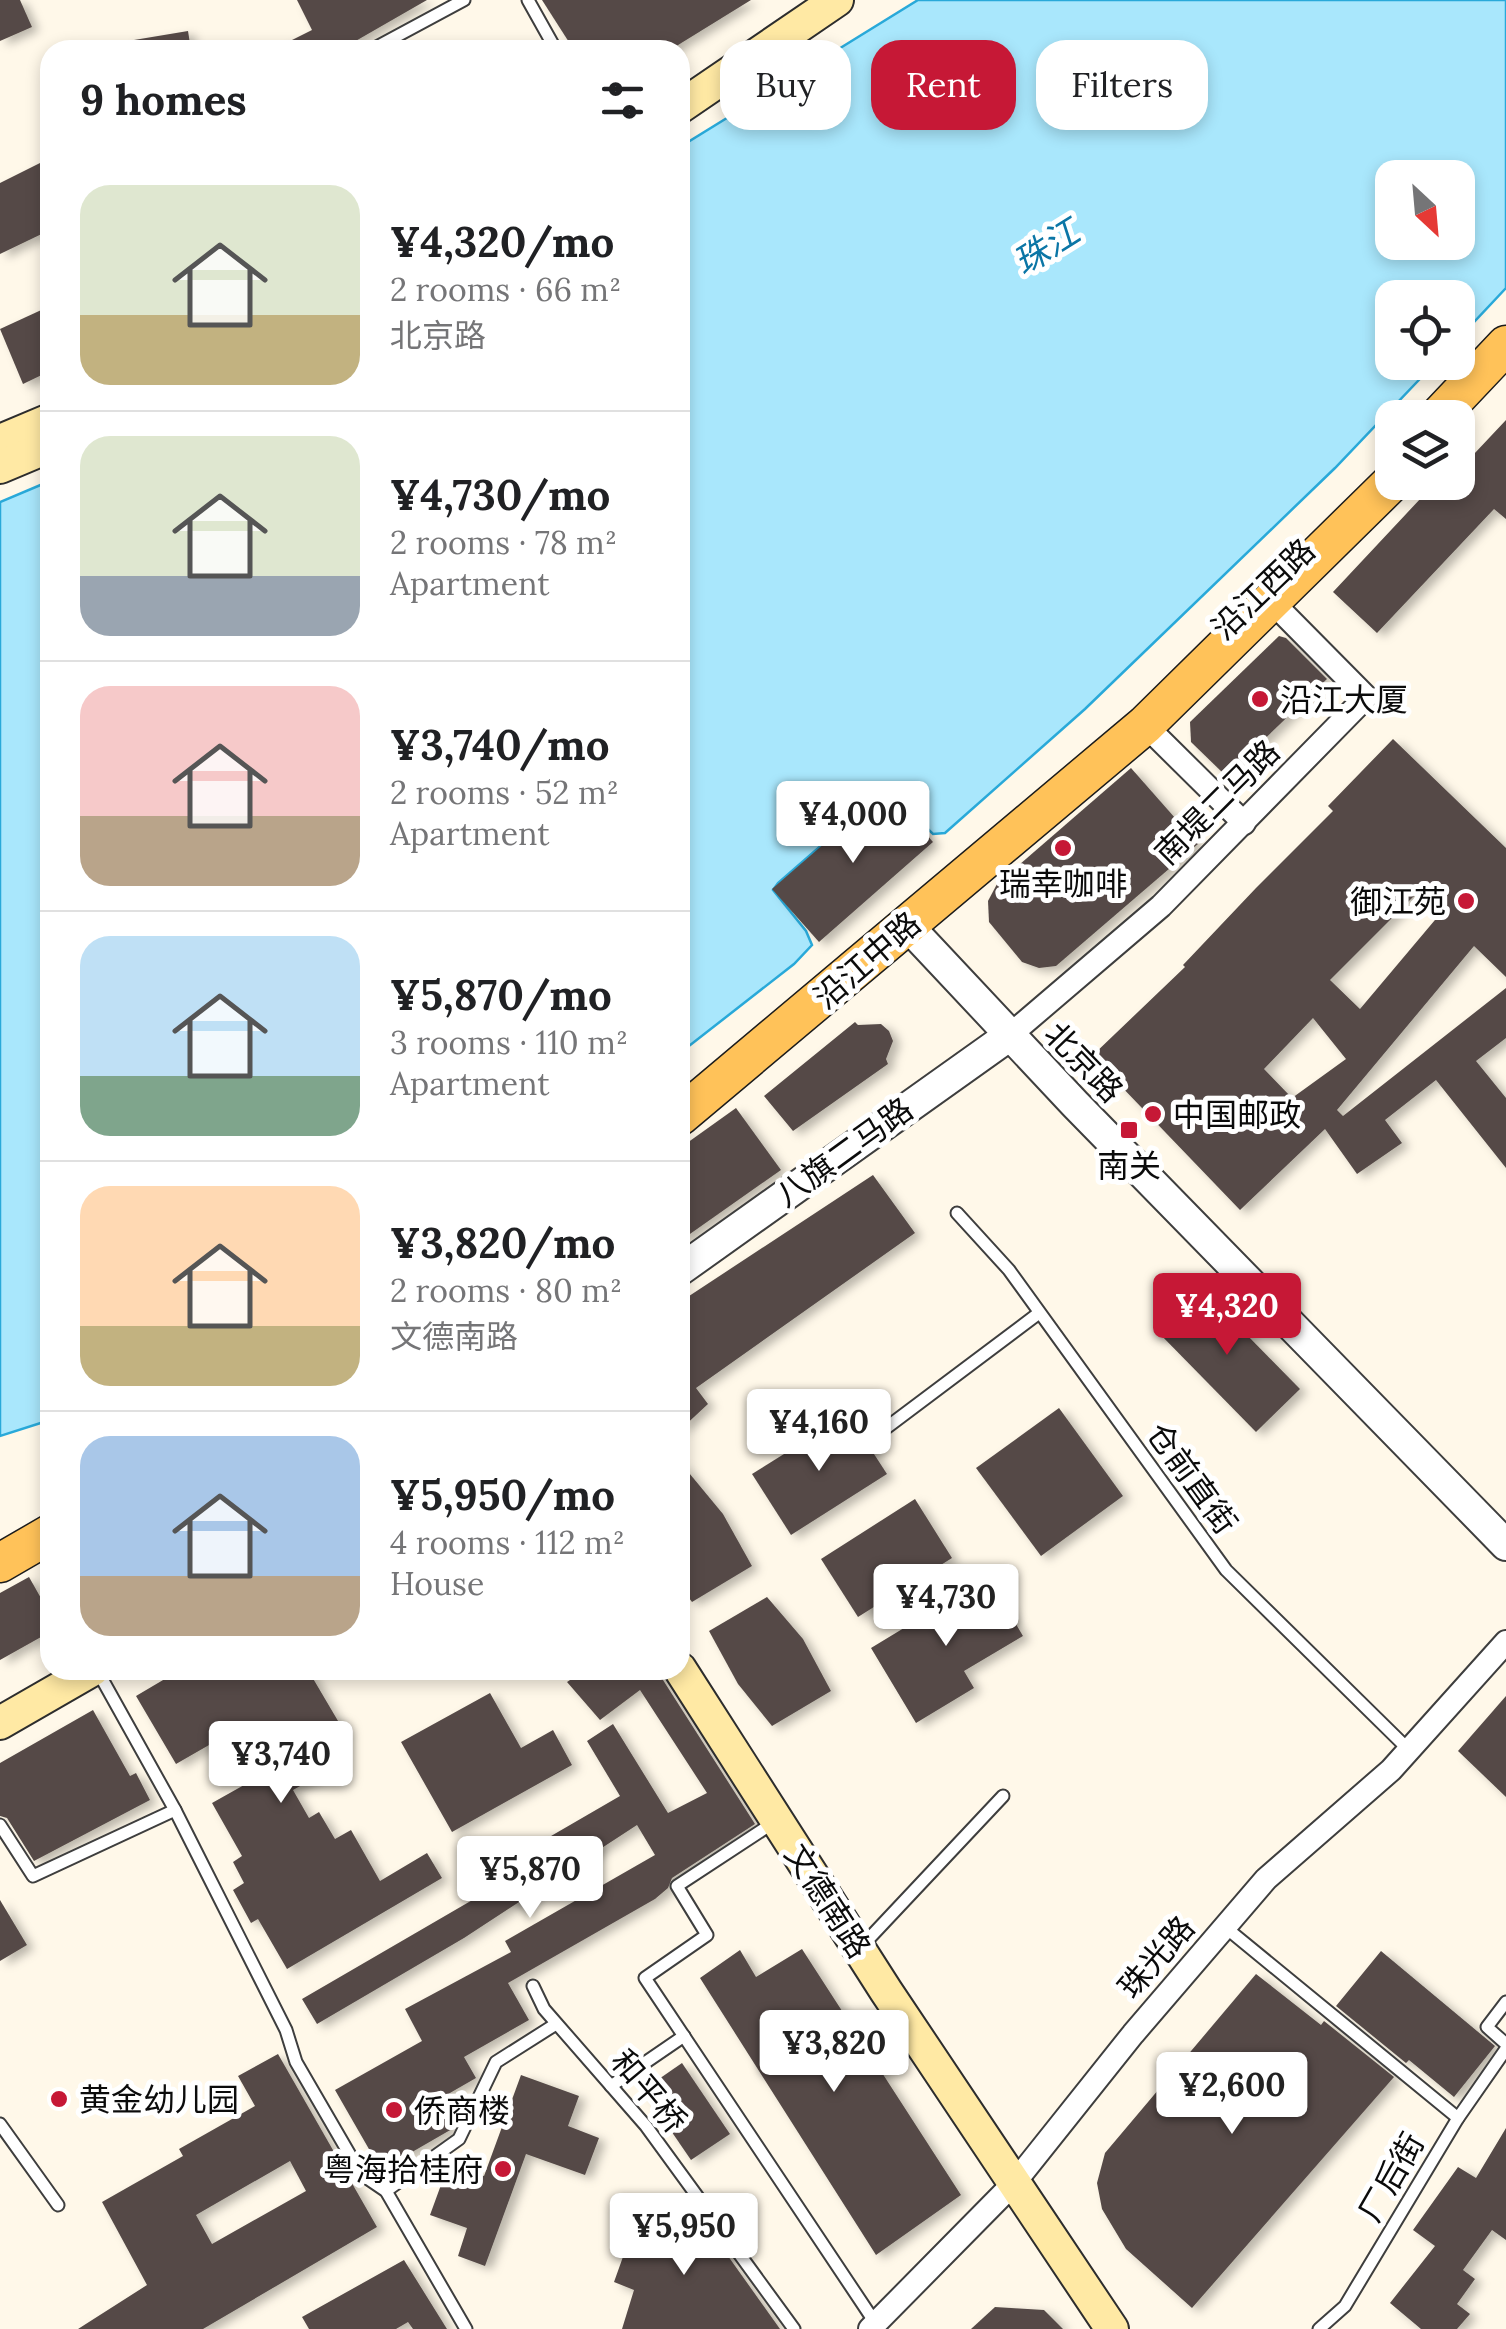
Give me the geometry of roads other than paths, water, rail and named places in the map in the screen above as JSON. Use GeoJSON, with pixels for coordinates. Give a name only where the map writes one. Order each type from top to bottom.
{"type":"FeatureCollection","features":[{"type":"Feature","properties":{"kind":"main road"},"geometry":{"type":"LineString","coordinates":[[690,73],[798,0]]}},
{"type":"Feature","properties":{"kind":"main road"},"geometry":{"type":"LineString","coordinates":[[690,99],[837,0]]}},
{"type":"Feature","properties":{"kind":"main road"},"geometry":{"type":"LineString","coordinates":[[1454,400],[1506,345]]}},
{"type":"Feature","properties":{"kind":"main road"},"geometry":{"type":"LineString","coordinates":[[1474,400],[1506,366]]}},
{"type":"Feature","properties":{"kind":"main road"},"geometry":{"type":"LineString","coordinates":[[0,441],[40,424]]}},
{"type":"Feature","properties":{"kind":"main road"},"geometry":{"type":"LineString","coordinates":[[0,466],[40,450]]}},
{"type":"Feature","properties":{"kind":"main road","name":"沿江西路"},"geometry":{"type":"LineString","coordinates":[[1138,719],[1375,480]]}},
{"type":"Feature","properties":{"kind":"main road","name":"沿江西路"},"geometry":{"type":"LineString","coordinates":[[1138,719],[1272,602],[1375,499]]}},
{"type":"Feature","properties":{"kind":"main road","name":"沿江中路"},"geometry":{"type":"LineString","coordinates":[[690,1108],[908,926],[1138,719]]}},
{"type":"Feature","properties":{"kind":"main road"},"geometry":{"type":"LineString","coordinates":[[0,1563],[40,1540]]}},
{"type":"Feature","properties":{"kind":"main road"},"geometry":{"type":"LineString","coordinates":[[0,1723],[77,1680]]}},
{"type":"Feature","properties":{"kind":"main road","name":"文德南路"},"geometry":{"type":"LineString","coordinates":[[687,1680],[859,1949],[1112,2329]]}},
{"type":"Feature","properties":{"kind":"street","name":"南堤二马路"},"geometry":{"type":"LineString","coordinates":[[1010,1035],[1161,906],[1366,697],[1272,602]]}},
{"type":"Feature","properties":{"kind":"street"},"geometry":{"type":"LineString","coordinates":[[1138,719],[1244,823]]}},
{"type":"Feature","properties":{"kind":"street","name":"北京路"},"geometry":{"type":"LineString","coordinates":[[908,926],[1506,1545]]}},
{"type":"Feature","properties":{"kind":"street","name":"八旗二马路"},"geometry":{"type":"LineString","coordinates":[[690,1263],[1010,1035]]}},
{"type":"Feature","properties":{"kind":"street","name":"珠光路"},"geometry":{"type":"LineString","coordinates":[[873,2326],[1014,2182],[1225,1926],[1289,1857],[1410,1751],[1506,1642]]}},
{"type":"Feature","properties":{"kind":"lane"},"geometry":{"type":"LineString","coordinates":[[390,40],[464,0]]}},
{"type":"Feature","properties":{"kind":"lane"},"geometry":{"type":"LineString","coordinates":[[528,0],[550,40]]}},
{"type":"Feature","properties":{"kind":"lane","name":"仓前直街"},"geometry":{"type":"LineString","coordinates":[[957,1214],[1009,1270],[1226,1570],[1410,1751]]}},
{"type":"Feature","properties":{"kind":"lane"},"geometry":{"type":"LineString","coordinates":[[878,1434],[1039,1313]]}},
{"type":"Feature","properties":{"kind":"lane"},"geometry":{"type":"LineString","coordinates":[[101,1680],[174,1810],[286,2030],[296,2062],[362,2174],[386,2191],[466,2329]]}},
{"type":"Feature","properties":{"kind":"lane"},"geometry":{"type":"LineString","coordinates":[[859,1949],[1003,1796]]}},
{"type":"Feature","properties":{"kind":"lane"},"geometry":{"type":"LineString","coordinates":[[0,1825],[33,1876],[174,1810]]}},
{"type":"Feature","properties":{"kind":"lane"},"geometry":{"type":"LineString","coordinates":[[776,1821],[677,1886],[706,1935],[646,1978],[873,2326]]}},
{"type":"Feature","properties":{"kind":"lane"},"geometry":{"type":"LineString","coordinates":[[1225,1926],[1458,2118]]}},
{"type":"Feature","properties":{"kind":"lane","name":"和平桥"},"geometry":{"type":"LineString","coordinates":[[532,1986],[556,2024],[646,2126],[794,2329]]}},
{"type":"Feature","properties":{"kind":"lane"},"geometry":{"type":"LineString","coordinates":[[1506,2002],[1487,2027],[1506,2046]]}},
{"type":"Feature","properties":{"kind":"lane"},"geometry":{"type":"LineString","coordinates":[[386,2191],[459,2139],[496,2062],[556,2024]]}},
{"type":"Feature","properties":{"kind":"lane"},"geometry":{"type":"LineString","coordinates":[[611,2086],[684,2036]]}},
{"type":"Feature","properties":{"kind":"lane","name":"厂后街"},"geometry":{"type":"LineString","coordinates":[[1319,2329],[1345,2306],[1506,2046]]}},
{"type":"Feature","properties":{"kind":"lane"},"geometry":{"type":"LineString","coordinates":[[0,2124],[58,2206]]}},
{"type":"Feature","properties":{"kind":"water","name":"珠江"},"geometry":{"type":"Polygon","coordinates":[[[918,0],[1506,0],[1506,288],[1475,321],[1475,280],[1375,280],[1375,380],[1419,380],[1400,400],[1375,400],[1375,426],[1335,468],[1085,709],[945,833],[933,834],[886,789],[778,883],[773,890],[806,931],[812,945],[794,964],[690,1045],[690,141],[720,122],[720,130],[851,130],[851,41],[918,0]]]}},
{"type":"Feature","properties":{"kind":"water"},"geometry":{"type":"Polygon","coordinates":[[[40,485],[40,1423],[0,1436],[0,502],[40,485]]]}},
{"type":"Feature","properties":{"kind":"place","name":"沿江大厦"},"geometry":{"type":"Point","coordinates":[1260,699]}},
{"type":"Feature","properties":{"kind":"place","name":"瑞幸咖啡"},"geometry":{"type":"Point","coordinates":[1063,848]}},
{"type":"Feature","properties":{"kind":"place","name":"御江苑"},"geometry":{"type":"Point","coordinates":[1466,901]}},
{"type":"Feature","properties":{"kind":"place","name":"中国邮政"},"geometry":{"type":"Point","coordinates":[1153,1114]}},
{"type":"Feature","properties":{"kind":"place","name":"南关"},"geometry":{"type":"Point","coordinates":[1129,1130]}},
{"type":"Feature","properties":{"kind":"place","name":"黄金幼儿园"},"geometry":{"type":"Point","coordinates":[59,2099]}},
{"type":"Feature","properties":{"kind":"place","name":"侨商楼"},"geometry":{"type":"Point","coordinates":[394,2110]}},
{"type":"Feature","properties":{"kind":"place","name":"粤海拾桂府"},"geometry":{"type":"Point","coordinates":[503,2169]}}]}
